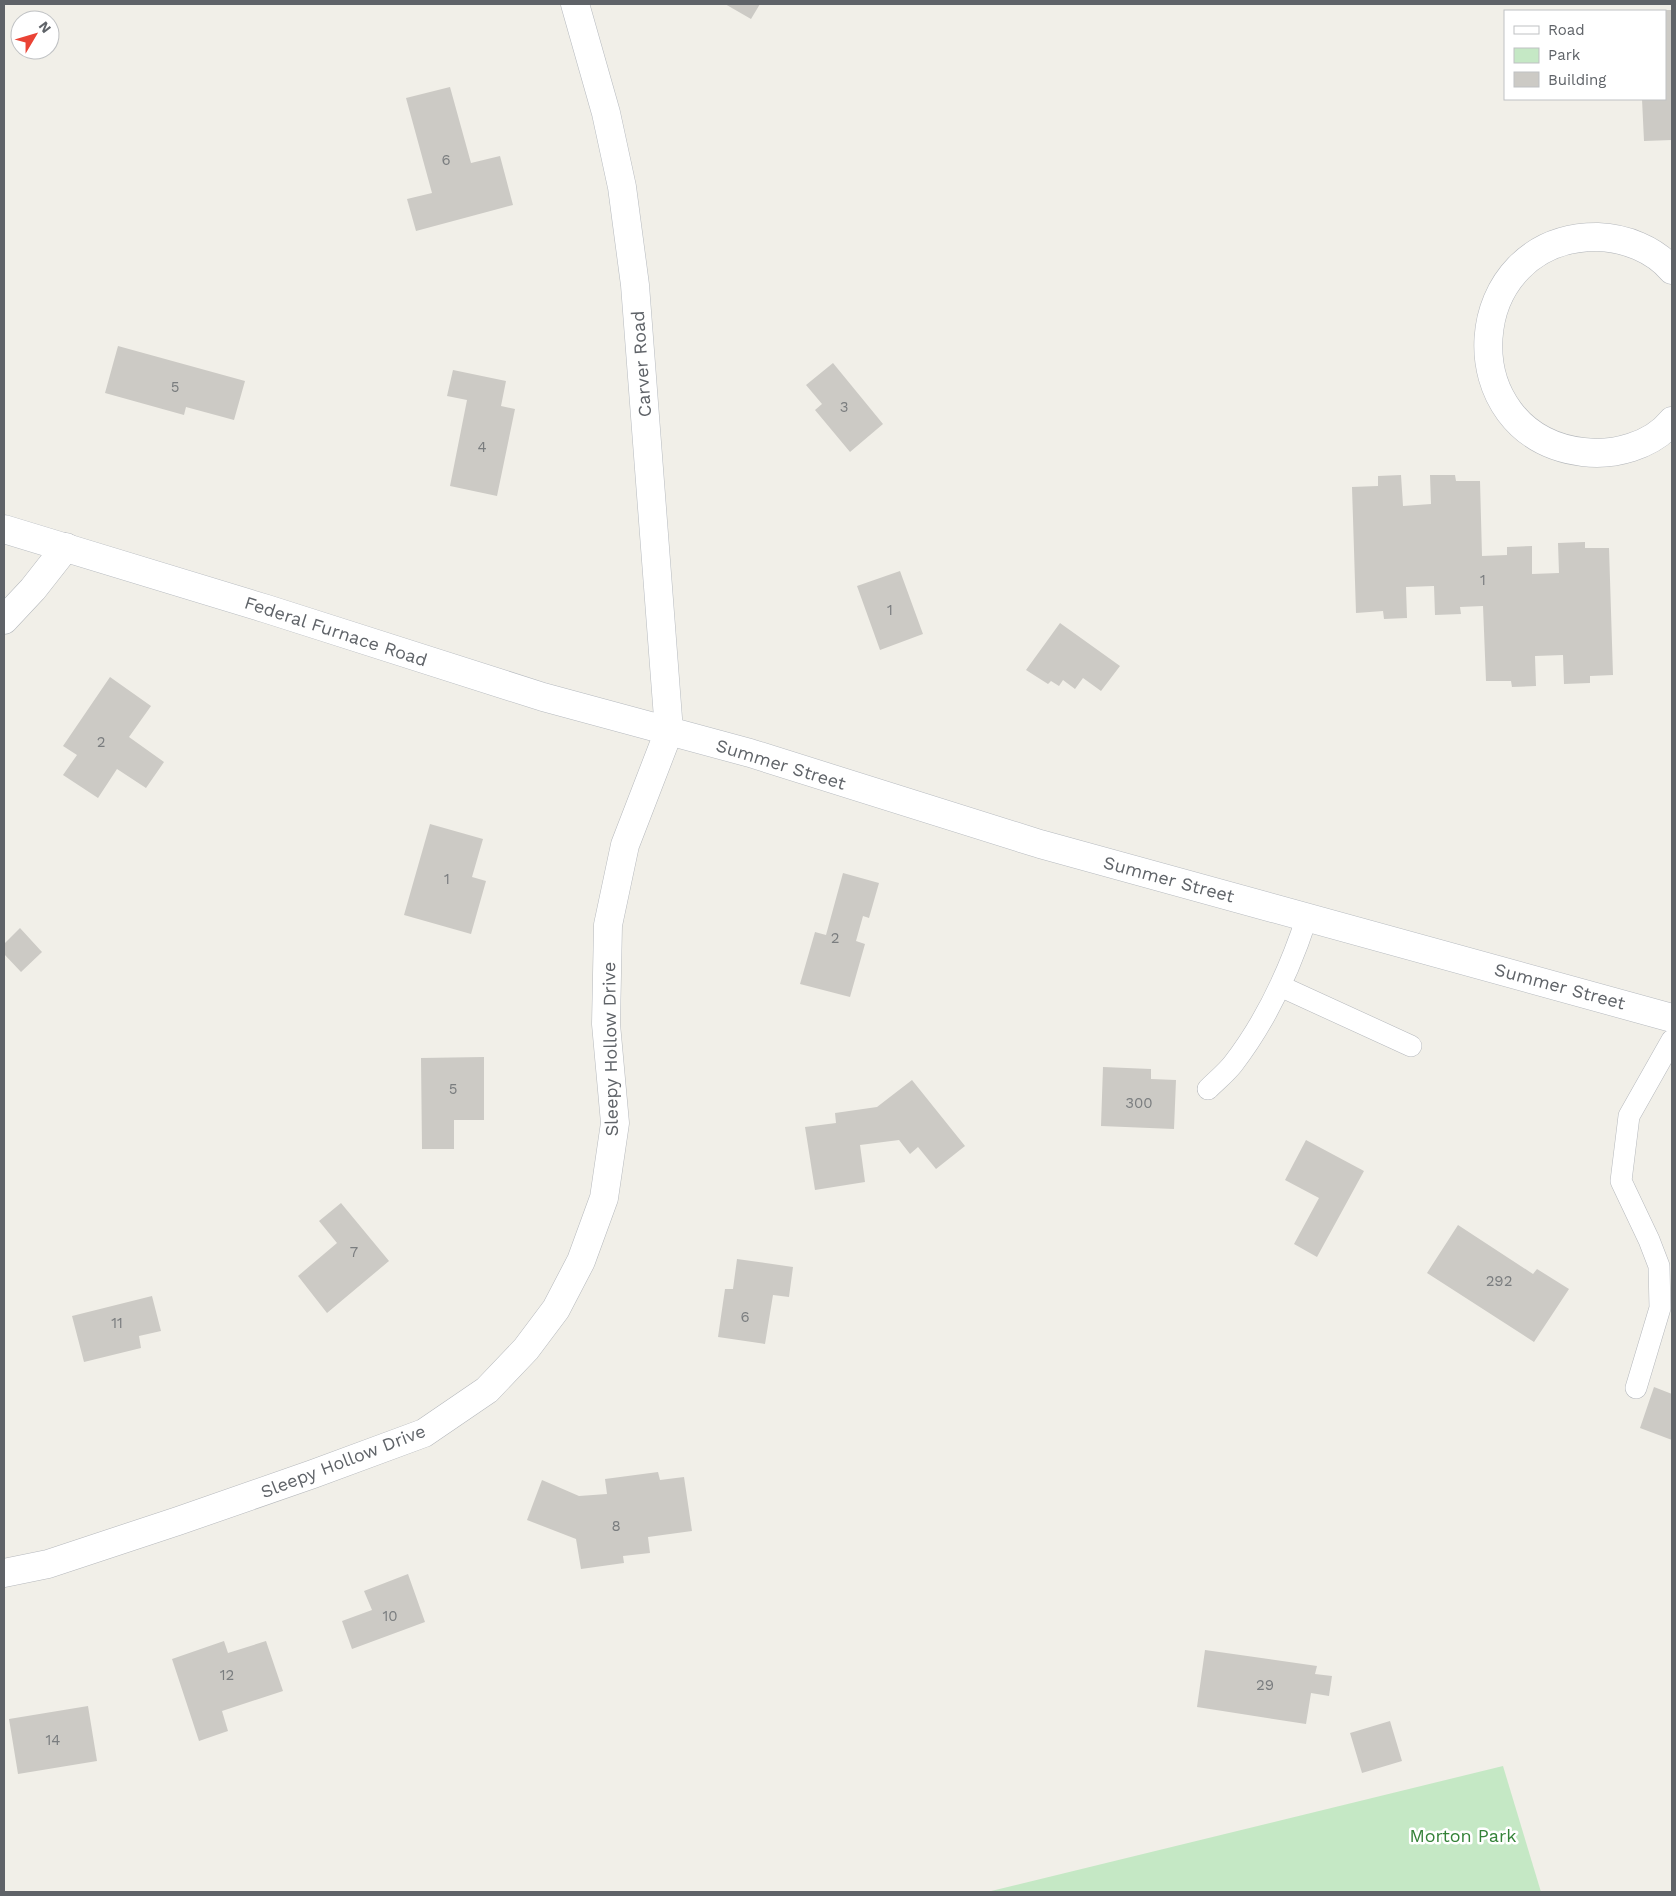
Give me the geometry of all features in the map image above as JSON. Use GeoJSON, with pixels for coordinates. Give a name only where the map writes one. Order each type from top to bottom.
{"type":"FeatureCollection","features":[{"type":"Feature","properties":{"kind":"street","name":"Carver Road"},"geometry":{"type":"LineString","coordinates":[[575,4],[606,113],[622,187],[634,276],[669,731]]}},
{"type":"Feature","properties":{"kind":"street"},"geometry":{"type":"LineString","coordinates":[[1672,270],[1649,251],[1629,242],[1607,237],[1585,237],[1564,241],[1543,250],[1525,262],[1507,281],[1494,304],[1488,330],[1487,357],[1493,383],[1506,406],[1523,427],[1545,441],[1570,451],[1597,454],[1623,450],[1648,441],[1672,422]]}},
{"type":"Feature","properties":{"kind":"street","name":"Federal Furnace Road"},"geometry":{"type":"LineString","coordinates":[[4,529],[276,612],[543,697],[669,731]]}},
{"type":"Feature","properties":{"kind":"street"},"geometry":{"type":"LineString","coordinates":[[4,620],[33,589],[66,547]]}},
{"type":"Feature","properties":{"kind":"street","name":"Summer Street"},"geometry":{"type":"LineString","coordinates":[[669,731],[750,753],[1040,844],[1672,1018]]}},
{"type":"Feature","properties":{"kind":"street","name":"Sleepy Hollow Drive"},"geometry":{"type":"LineString","coordinates":[[4,1573],[48,1564],[169,1524],[424,1433],[487,1390],[526,1349],[556,1309],[581,1261],[604,1198],[614,1123],[606,1024],[608,925],[624,846],[669,731]]}},
{"type":"Feature","properties":{"kind":"lane"},"geometry":{"type":"LineString","coordinates":[[1208,1089],[1232,1065],[1254,1033],[1280,986],[1293,957],[1307,916]]}},
{"type":"Feature","properties":{"kind":"lane"},"geometry":{"type":"LineString","coordinates":[[1280,986],[1410,1046]]}},
{"type":"Feature","properties":{"kind":"lane"},"geometry":{"type":"LineString","coordinates":[[1636,1388],[1660,1308],[1659,1266],[1621,1181],[1629,1116],[1672,1040]]}},
{"type":"Feature","properties":{"kind":"green space","name":"Morton Park"},"geometry":{"type":"Polygon","coordinates":[[[1503,1766],[1541,1892],[987,1892],[1503,1766]]]}},
{"type":"Feature","properties":{"kind":"building"},"geometry":{"type":"Polygon","coordinates":[[[725,4],[760,4],[751,19],[725,4]]]}},
{"type":"Feature","properties":{"kind":"building"},"geometry":{"type":"Polygon","coordinates":[[[1666,10],[1672,10],[1672,140],[1644,141],[1642,100],[1666,100],[1666,10]]]}},
{"type":"Feature","properties":{"kind":"building"},"geometry":{"type":"Polygon","coordinates":[[[450,87],[471,163],[500,156],[513,205],[416,231],[407,199],[432,193],[406,98],[450,87]]]}},
{"type":"Feature","properties":{"kind":"building"},"geometry":{"type":"Polygon","coordinates":[[[118,346],[245,381],[234,420],[186,407],[184,415],[105,393],[118,346]]]}},
{"type":"Feature","properties":{"kind":"building"},"geometry":{"type":"Polygon","coordinates":[[[833,363],[883,424],[850,452],[815,410],[822,404],[806,385],[833,363]]]}},
{"type":"Feature","properties":{"kind":"building"},"geometry":{"type":"Polygon","coordinates":[[[453,370],[506,381],[501,406],[515,409],[497,496],[450,486],[467,400],[447,396],[453,370]]]}},
{"type":"Feature","properties":{"kind":"building"},"geometry":{"type":"Polygon","coordinates":[[[1401,475],[1403,506],[1431,504],[1430,475],[1455,475],[1456,481],[1480,481],[1482,556],[1507,555],[1507,547],[1532,546],[1532,574],[1559,573],[1558,543],[1585,542],[1585,548],[1609,548],[1613,675],[1590,676],[1590,683],[1564,684],[1563,655],[1535,656],[1536,686],[1512,687],[1511,681],[1486,681],[1483,606],[1460,607],[1461,614],[1435,615],[1434,586],[1406,587],[1407,618],[1384,619],[1383,611],[1356,613],[1352,487],[1378,486],[1378,476],[1401,475]]]}},
{"type":"Feature","properties":{"kind":"building"},"geometry":{"type":"Polygon","coordinates":[[[900,571],[923,634],[880,650],[857,586],[900,571]]]}},
{"type":"Feature","properties":{"kind":"building"},"geometry":{"type":"Polygon","coordinates":[[[1060,623],[1120,666],[1101,691],[1083,678],[1075,689],[1063,680],[1059,686],[1051,681],[1048,684],[1026,670],[1060,623]]]}},
{"type":"Feature","properties":{"kind":"building"},"geometry":{"type":"Polygon","coordinates":[[[110,677],[151,706],[129,737],[164,762],[146,788],[117,769],[98,798],[63,775],[77,755],[63,746],[110,677]]]}},
{"type":"Feature","properties":{"kind":"building"},"geometry":{"type":"Polygon","coordinates":[[[430,824],[483,839],[472,877],[486,881],[471,934],[404,915],[430,824]]]}},
{"type":"Feature","properties":{"kind":"building"},"geometry":{"type":"Polygon","coordinates":[[[843,873],[879,883],[869,918],[863,916],[856,941],[865,944],[850,997],[800,984],[815,932],[826,935],[843,873]]]}},
{"type":"Feature","properties":{"kind":"building"},"geometry":{"type":"Polygon","coordinates":[[[20,928],[42,952],[21,972],[4,954],[4,944],[20,928]]]}},
{"type":"Feature","properties":{"kind":"building"},"geometry":{"type":"Polygon","coordinates":[[[484,1057],[484,1120],[454,1120],[454,1149],[422,1149],[421,1058],[484,1057]]]}},
{"type":"Feature","properties":{"kind":"building"},"geometry":{"type":"Polygon","coordinates":[[[1103,1067],[1151,1069],[1151,1079],[1176,1080],[1174,1129],[1101,1126],[1103,1067]]]}},
{"type":"Feature","properties":{"kind":"building"},"geometry":{"type":"Polygon","coordinates":[[[912,1080],[965,1146],[936,1169],[918,1147],[910,1154],[899,1140],[860,1145],[865,1182],[815,1190],[805,1127],[836,1123],[835,1113],[877,1107],[912,1080]]]}},
{"type":"Feature","properties":{"kind":"building"},"geometry":{"type":"Polygon","coordinates":[[[1306,1140],[1364,1171],[1317,1257],[1294,1244],[1319,1198],[1285,1180],[1306,1140]]]}},
{"type":"Feature","properties":{"kind":"building"},"geometry":{"type":"Polygon","coordinates":[[[341,1203],[389,1261],[327,1313],[298,1276],[337,1243],[319,1221],[341,1203]]]}},
{"type":"Feature","properties":{"kind":"building"},"geometry":{"type":"Polygon","coordinates":[[[1458,1225],[1533,1274],[1537,1269],[1569,1289],[1534,1342],[1427,1273],[1458,1225]]]}},
{"type":"Feature","properties":{"kind":"building"},"geometry":{"type":"Polygon","coordinates":[[[737,1259],[793,1267],[789,1297],[773,1295],[765,1344],[718,1337],[725,1289],[733,1289],[737,1259]]]}},
{"type":"Feature","properties":{"kind":"building"},"geometry":{"type":"Polygon","coordinates":[[[152,1296],[161,1331],[139,1336],[141,1348],[84,1362],[72,1316],[152,1296]]]}},
{"type":"Feature","properties":{"kind":"building"},"geometry":{"type":"Polygon","coordinates":[[[1654,1387],[1672,1394],[1672,1440],[1640,1428],[1654,1387]]]}},
{"type":"Feature","properties":{"kind":"building"},"geometry":{"type":"Polygon","coordinates":[[[658,1472],[660,1480],[684,1477],[692,1531],[648,1537],[650,1553],[623,1556],[624,1563],[581,1569],[576,1539],[527,1520],[542,1480],[579,1496],[607,1494],[605,1479],[658,1472]]]}},
{"type":"Feature","properties":{"kind":"building"},"geometry":{"type":"Polygon","coordinates":[[[408,1574],[425,1622],[352,1649],[342,1621],[372,1610],[364,1591],[408,1574]]]}},
{"type":"Feature","properties":{"kind":"building"},"geometry":{"type":"Polygon","coordinates":[[[224,1641],[228,1653],[266,1641],[283,1691],[222,1711],[228,1731],[199,1741],[172,1659],[224,1641]]]}},
{"type":"Feature","properties":{"kind":"building"},"geometry":{"type":"Polygon","coordinates":[[[1205,1650],[1317,1666],[1315,1674],[1332,1676],[1329,1696],[1311,1693],[1306,1724],[1197,1707],[1205,1650]]]}},
{"type":"Feature","properties":{"kind":"building"},"geometry":{"type":"Polygon","coordinates":[[[88,1706],[97,1761],[18,1774],[9,1719],[88,1706]]]}},
{"type":"Feature","properties":{"kind":"building"},"geometry":{"type":"Polygon","coordinates":[[[1390,1721],[1402,1761],[1362,1773],[1350,1733],[1390,1721]]]}}]}
